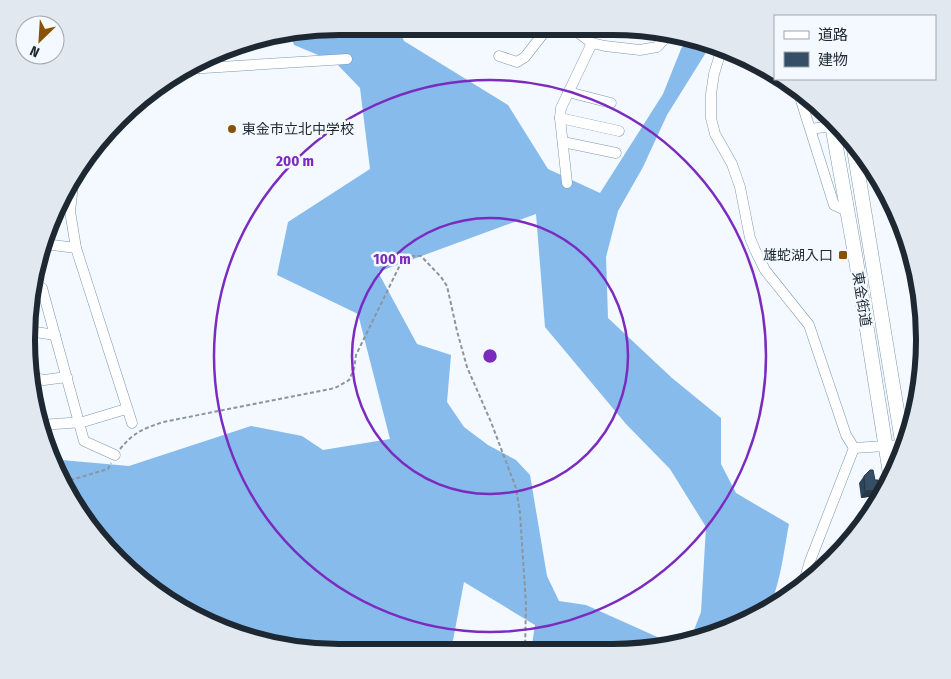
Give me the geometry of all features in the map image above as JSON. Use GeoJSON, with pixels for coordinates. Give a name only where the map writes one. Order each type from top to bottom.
{"type":"FeatureCollection","features":[{"type":"Feature","properties":{"kind":"highway","name":"東金街道"},"geometry":{"type":"LineString","coordinates":[[835,133],[889,466]]}},
{"type":"Feature","properties":{"kind":"highway","name":"東金街道"},"geometry":{"type":"LineString","coordinates":[[855,157],[901,434]]}},
{"type":"Feature","properties":{"kind":"street"},"geometry":{"type":"LineString","coordinates":[[499,56],[517,62],[525,58],[542,35]]}},
{"type":"Feature","properties":{"kind":"street"},"geometry":{"type":"LineString","coordinates":[[581,35],[592,43],[640,50],[657,47],[664,40]]}},
{"type":"Feature","properties":{"kind":"street"},"geometry":{"type":"LineString","coordinates":[[567,183],[560,118],[561,108],[592,43]]}},
{"type":"Feature","properties":{"kind":"street"},"geometry":{"type":"LineString","coordinates":[[720,55],[710,94],[711,118],[715,134],[732,164],[740,187],[750,238],[765,270],[809,325],[846,435],[854,448]]}},
{"type":"Feature","properties":{"kind":"street"},"geometry":{"type":"LineString","coordinates":[[201,68],[347,59]]}},
{"type":"Feature","properties":{"kind":"street"},"geometry":{"type":"LineString","coordinates":[[568,92],[611,103]]}},
{"type":"Feature","properties":{"kind":"street"},"geometry":{"type":"LineString","coordinates":[[802,102],[834,205],[847,211]]}},
{"type":"Feature","properties":{"kind":"street"},"geometry":{"type":"LineString","coordinates":[[560,118],[619,131]]}},
{"type":"Feature","properties":{"kind":"street"},"geometry":{"type":"LineString","coordinates":[[811,129],[827,125]]}},
{"type":"Feature","properties":{"kind":"street"},"geometry":{"type":"LineString","coordinates":[[563,142],[616,153]]}},
{"type":"Feature","properties":{"kind":"street"},"geometry":{"type":"LineString","coordinates":[[72,194],[70,211],[76,248],[132,423]]}},
{"type":"Feature","properties":{"kind":"street"},"geometry":{"type":"LineString","coordinates":[[50,245],[76,248]]}},
{"type":"Feature","properties":{"kind":"street"},"geometry":{"type":"LineString","coordinates":[[40,288],[42,288],[84,442],[115,455]]}},
{"type":"Feature","properties":{"kind":"street"},"geometry":{"type":"LineString","coordinates":[[35,332],[55,335]]}},
{"type":"Feature","properties":{"kind":"street"},"geometry":{"type":"LineString","coordinates":[[38,379],[44,380],[67,376]]}},
{"type":"Feature","properties":{"kind":"street"},"geometry":{"type":"LineString","coordinates":[[47,425],[79,422],[126,409]]}},
{"type":"Feature","properties":{"kind":"street"},"geometry":{"type":"LineString","coordinates":[[854,448],[897,445]]}},
{"type":"Feature","properties":{"kind":"street"},"geometry":{"type":"LineString","coordinates":[[807,573],[854,448]]}},
{"type":"Feature","properties":{"kind":"path"},"geometry":{"type":"LineString","coordinates":[[70,480],[108,469],[115,455],[128,439],[140,430],[163,422],[313,394],[335,388],[349,380],[354,369],[356,356],[399,267],[412,256],[421,256],[447,286],[467,367],[491,422],[516,488],[520,513],[526,605],[526,644]]}},
{"type":"Feature","properties":{"kind":"shaded area"},"geometry":{"type":"Polygon","coordinates":[[[401,35],[404,41],[508,105],[548,169],[600,193],[663,94],[685,44],[707,50],[667,115],[643,167],[618,211],[606,257],[608,318],[672,378],[721,418],[721,464],[736,493],[789,524],[773,597],[728,621],[693,633],[701,612],[706,527],[670,469],[626,424],[545,327],[536,214],[378,272],[417,344],[451,355],[447,402],[464,427],[488,445],[516,460],[530,475],[547,576],[559,601],[586,605],[662,639],[611,644],[532,644],[535,625],[464,582],[452,644],[340,644],[280,638],[242,628],[205,613],[170,593],[124,555],[86,509],[60,460],[129,466],[251,426],[302,436],[323,450],[390,439],[358,314],[277,275],[288,222],[370,169],[360,88],[335,62],[294,45],[292,39],[320,36],[401,35]]]}},
{"type":"Feature","properties":{"kind":"building"},"geometry":{"type":"Polygon","coordinates":[[[870,470],[873,470],[875,480],[878,480],[879,485],[876,490],[865,491],[864,476],[870,470]]]}},
{"type":"Feature","properties":{"kind":"place","name":"東金市立北中学校"},"geometry":{"type":"Point","coordinates":[232,129]}},
{"type":"Feature","properties":{"kind":"place","name":"雄蛇湖入口"},"geometry":{"type":"Point","coordinates":[843,255]}}]}
